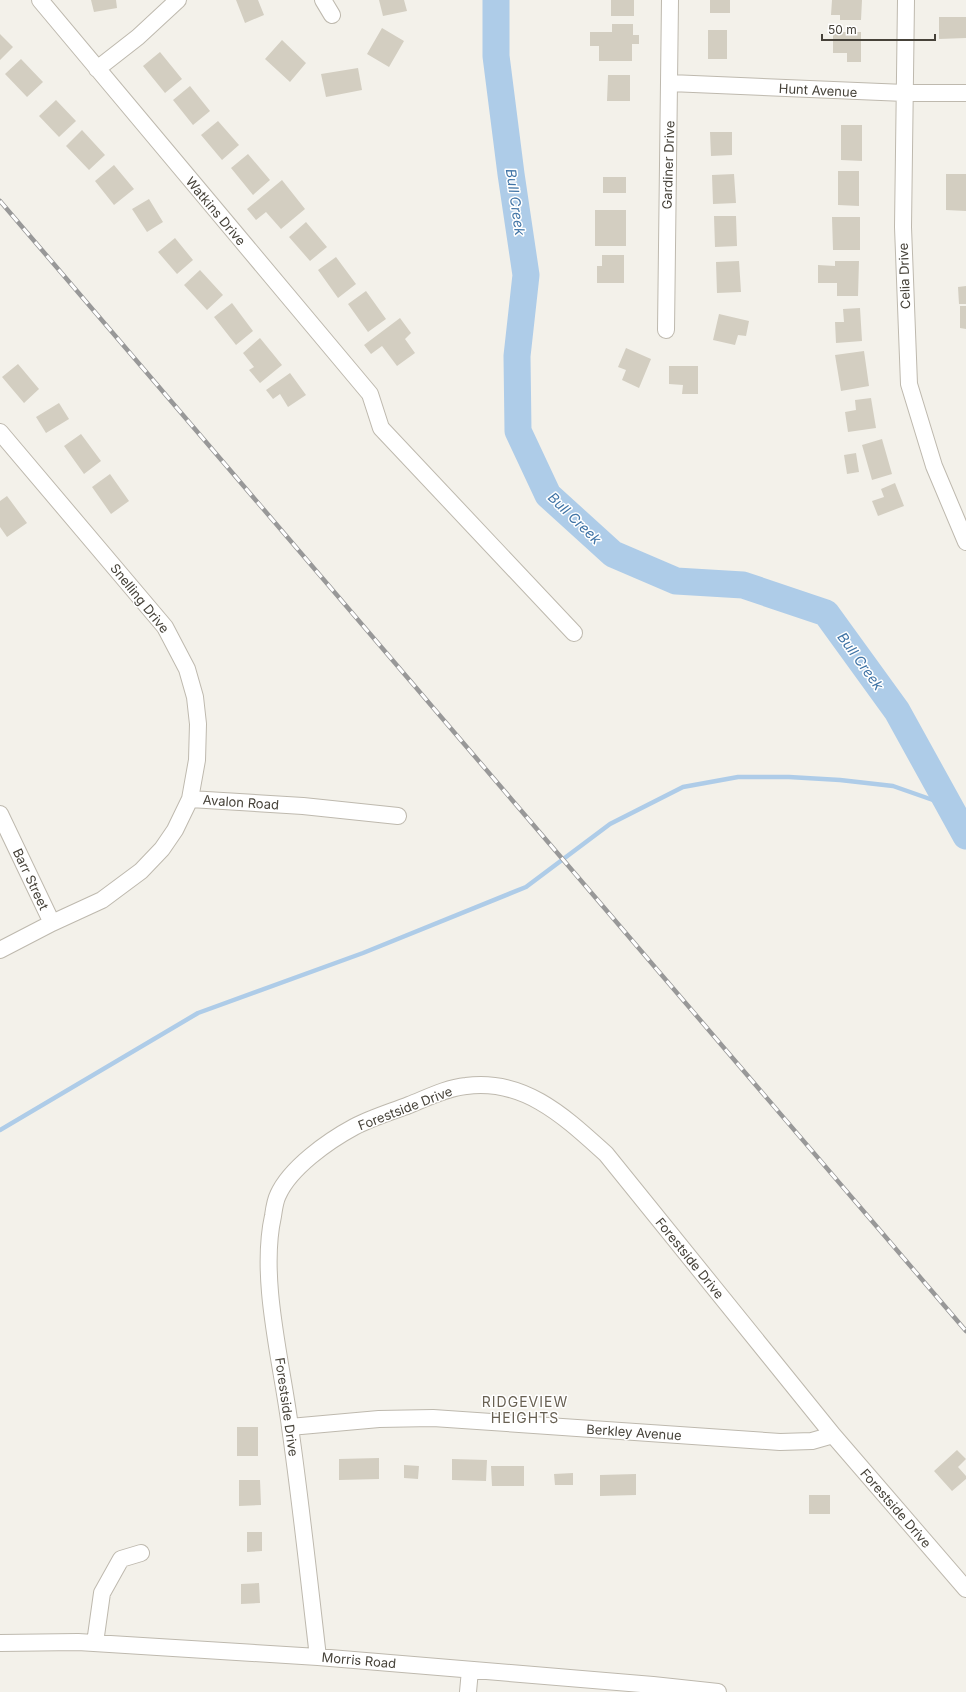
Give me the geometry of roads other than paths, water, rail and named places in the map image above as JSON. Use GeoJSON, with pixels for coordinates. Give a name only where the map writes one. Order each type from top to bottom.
{"type":"FeatureCollection","features":[{"type":"Feature","properties":{"kind":"street","name":"Watkins Drive"},"geometry":{"type":"LineString","coordinates":[[40,0],[370,394],[381,428],[574,633]]}},
{"type":"Feature","properties":{"kind":"street"},"geometry":{"type":"LineString","coordinates":[[97,69],[138,36],[178,0]]}},
{"type":"Feature","properties":{"kind":"street"},"geometry":{"type":"LineString","coordinates":[[323,0],[332,15]]}},
{"type":"Feature","properties":{"kind":"street","name":"Gardiner Drive"},"geometry":{"type":"LineString","coordinates":[[666,330],[670,0]]}},
{"type":"Feature","properties":{"kind":"street","name":"Celia Drive"},"geometry":{"type":"LineString","coordinates":[[906,0],[902,226],[909,384],[934,466],[966,542]]}},
{"type":"Feature","properties":{"kind":"street","name":"Hunt Avenue"},"geometry":{"type":"LineString","coordinates":[[670,83],[905,94],[966,93]]}},
{"type":"Feature","properties":{"kind":"street","name":"Snelling Drive"},"geometry":{"type":"LineString","coordinates":[[0,432],[165,627],[187,670],[196,704],[198,724],[197,760],[190,799]]}},
{"type":"Feature","properties":{"kind":"street","name":"Avalon Road"},"geometry":{"type":"LineString","coordinates":[[0,950],[52,923],[102,900],[141,871],[162,849],[175,830],[190,799],[303,806],[398,816]]}},
{"type":"Feature","properties":{"kind":"street","name":"Barr Street"},"geometry":{"type":"LineString","coordinates":[[0,814],[52,923]]}},
{"type":"Feature","properties":{"kind":"street","name":"Forestside Drive"},"geometry":{"type":"LineString","coordinates":[[318,1657],[290,1427],[270,1282],[269,1234],[277,1196],[301,1165],[331,1141],[355,1127],[445,1090],[466,1086],[485,1086],[524,1093],[547,1105],[571,1123],[606,1154],[833,1434],[966,1589]]}},
{"type":"Feature","properties":{"kind":"street","name":"Berkley Avenue"},"geometry":{"type":"LineString","coordinates":[[290,1427],[379,1419],[433,1418],[780,1442],[812,1441],[833,1434]]}},
{"type":"Feature","properties":{"kind":"street"},"geometry":{"type":"LineString","coordinates":[[95,1643],[102,1594],[121,1559],[141,1552]]}},
{"type":"Feature","properties":{"kind":"street","name":"Morris Road"},"geometry":{"type":"LineString","coordinates":[[0,1642],[95,1643],[318,1657],[653,1685],[718,1692]]}},
{"type":"Feature","properties":{"kind":"street"},"geometry":{"type":"LineString","coordinates":[[468,1692],[470,1670]]}},
{"type":"Feature","properties":{"kind":"waterway","name":"Bull Creek"},"geometry":{"type":"LineString","coordinates":[[496,0],[496,56],[526,275],[517,356],[518,431],[548,495],[613,554],[676,581],[743,585],[826,613],[897,711],[966,836]]}},
{"type":"Feature","properties":{"kind":"waterway"},"geometry":{"type":"LineString","coordinates":[[0,1130],[198,1013],[363,953],[526,887],[610,824],[683,787],[738,777],[789,777],[840,780],[893,786],[950,806]]}},
{"type":"Feature","properties":{"kind":"railway"},"geometry":{"type":"LineString","coordinates":[[0,201],[966,1331]]}},
{"type":"Feature","properties":{"kind":"district","name":"RIDGEVIEW HEIGHTS"},"geometry":{"type":"Point","coordinates":[525,1410]}}]}
